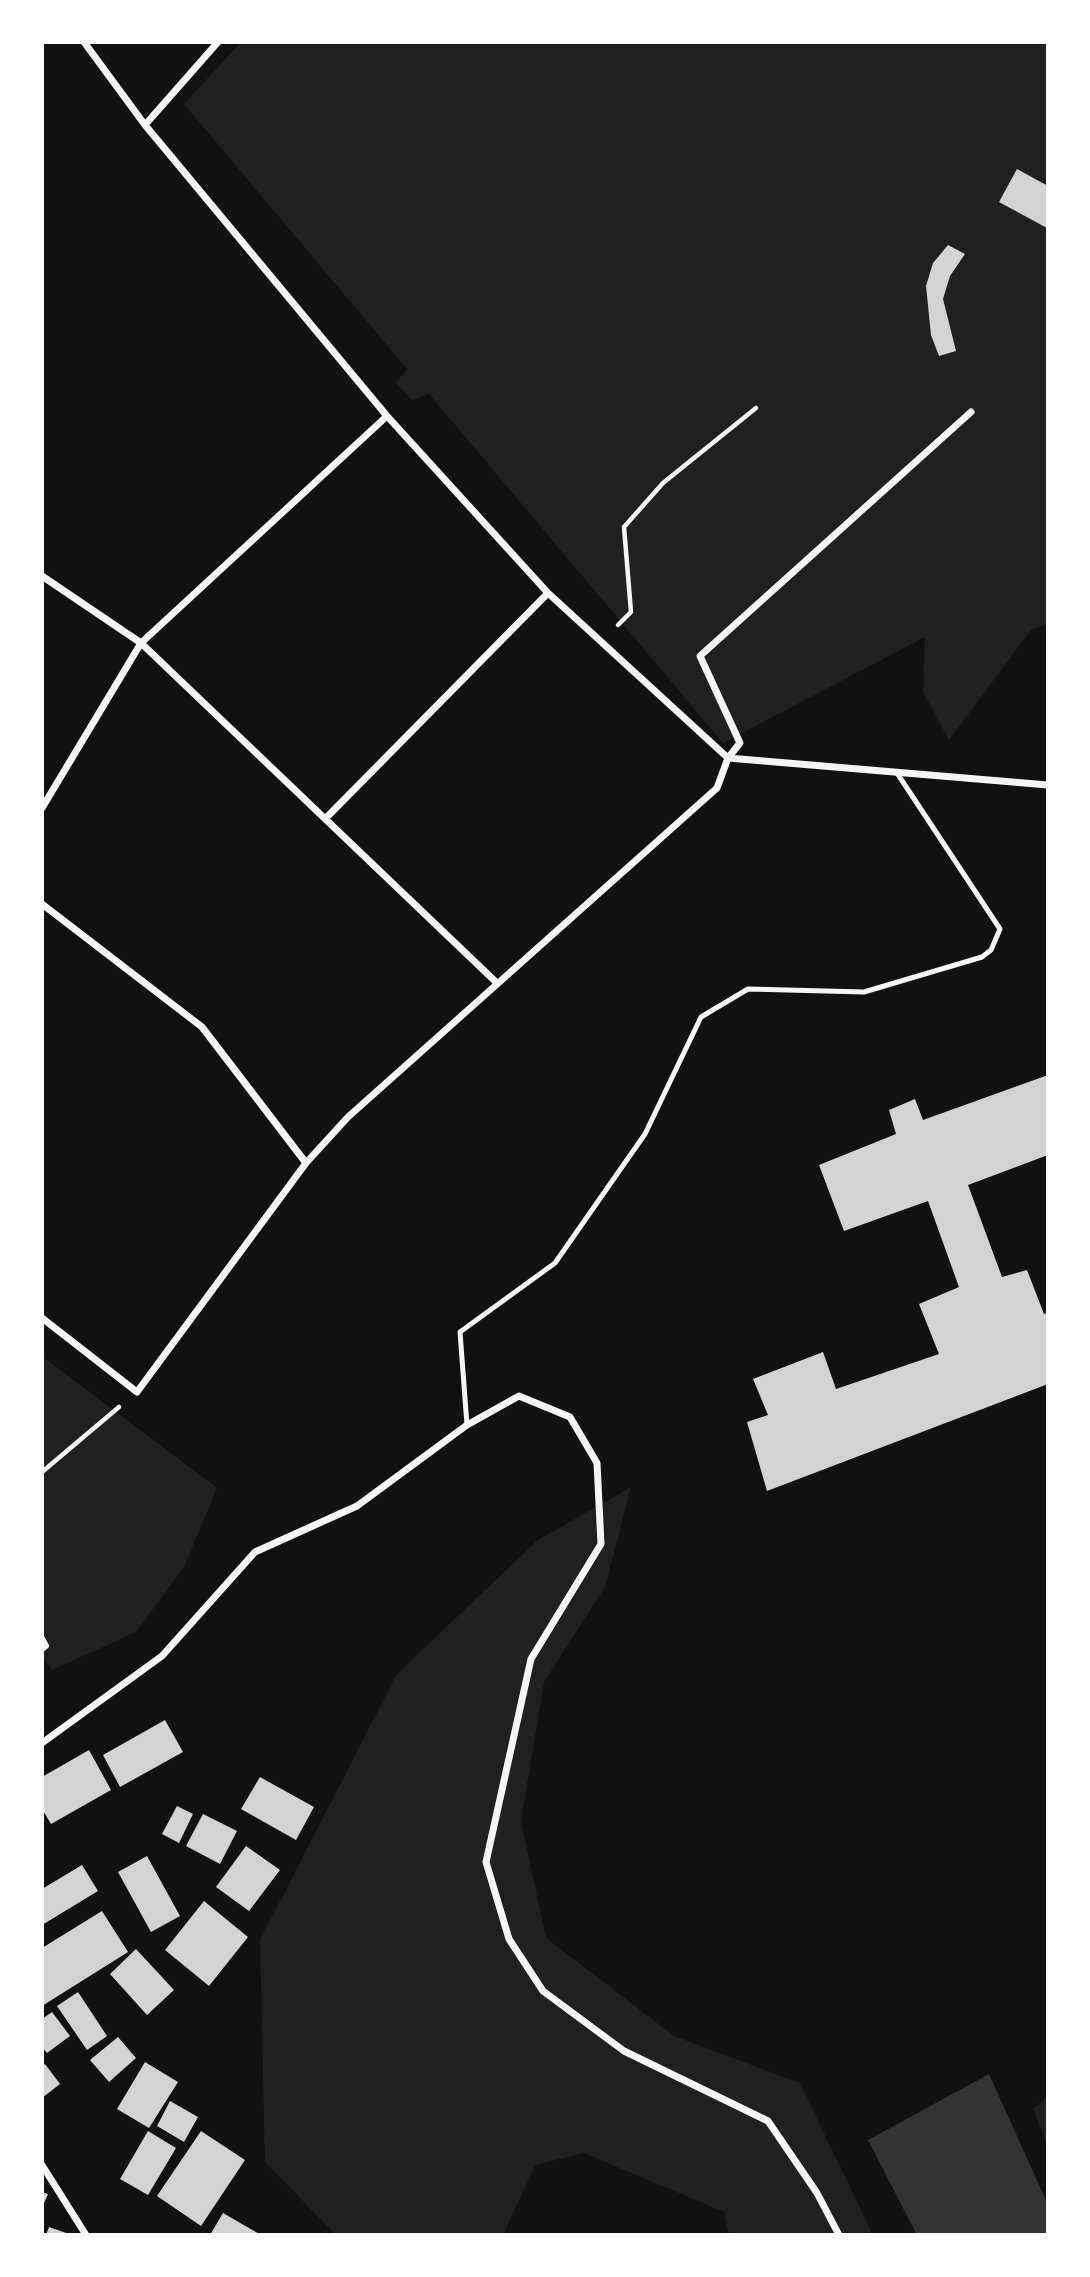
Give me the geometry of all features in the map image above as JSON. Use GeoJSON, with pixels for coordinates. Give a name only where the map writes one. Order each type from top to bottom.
{"type":"FeatureCollection","features":[{"type":"Feature","properties":{"kind":"street"},"geometry":{"type":"LineString","coordinates":[[84,42],[145,125],[387,416],[548,593],[728,758],[1048,785]]}},
{"type":"Feature","properties":{"kind":"street"},"geometry":{"type":"LineString","coordinates":[[145,125],[218,42]]}},
{"type":"Feature","properties":{"kind":"street"},"geometry":{"type":"LineString","coordinates":[[42,1318],[137,1392],[306,1163],[348,1117],[716,788],[728,758],[740,743],[700,656],[971,412]]}},
{"type":"Feature","properties":{"kind":"street"},"geometry":{"type":"LineString","coordinates":[[42,807],[141,643],[387,416]]}},
{"type":"Feature","properties":{"kind":"street"},"geometry":{"type":"LineString","coordinates":[[42,576],[141,643],[327,817],[496,983]]}},
{"type":"Feature","properties":{"kind":"street"},"geometry":{"type":"LineString","coordinates":[[327,817],[548,593]]}},
{"type":"Feature","properties":{"kind":"street"},"geometry":{"type":"LineString","coordinates":[[42,904],[202,1027],[306,1163]]}},
{"type":"Feature","properties":{"kind":"street"},"geometry":{"type":"LineString","coordinates":[[42,1743],[162,1656],[255,1552],[357,1506],[467,1426],[519,1396],[570,1417],[597,1463],[601,1544],[531,1659],[486,1862],[509,1939],[543,1992],[624,2051],[768,2121],[817,2193],[839,2235]]}},
{"type":"Feature","properties":{"kind":"street"},"geometry":{"type":"LineString","coordinates":[[42,2165],[86,2235]]}},
{"type":"Feature","properties":{"kind":"lane"},"geometry":{"type":"LineString","coordinates":[[467,1426],[460,1332],[555,1264],[645,1134],[701,1017],[748,989],[864,992],[982,957],[991,950],[1000,929],[897,773]]}},
{"type":"Feature","properties":{"kind":"path"},"geometry":{"type":"LineString","coordinates":[[603,641],[631,612],[624,527],[663,483],[756,408]]}},
{"type":"Feature","properties":{"kind":"path"},"geometry":{"type":"LineString","coordinates":[[42,1472],[137,1392]]}},
{"type":"Feature","properties":{"kind":"path"},"geometry":{"type":"LineString","coordinates":[[42,1637],[47,1646],[42,1650]]}},
{"type":"Feature","properties":{"kind":"shaded area"},"geometry":{"type":"Polygon","coordinates":[[[241,42],[1048,42],[1048,623],[1031,630],[949,740],[923,692],[925,637],[723,743],[429,394],[412,400],[396,383],[407,369],[184,104],[241,42]]]}},
{"type":"Feature","properties":{"kind":"shaded area"},"geometry":{"type":"Polygon","coordinates":[[[42,1356],[217,1488],[184,1567],[136,1632],[52,1670],[42,1656],[42,1356]]]}},
{"type":"Feature","properties":{"kind":"shaded area"},"geometry":{"type":"Polygon","coordinates":[[[631,1487],[605,1587],[544,1682],[521,1821],[546,1938],[674,2036],[800,2083],[873,2235],[729,2235],[724,2212],[584,2153],[535,2165],[503,2235],[336,2235],[265,2162],[260,1940],[397,1674],[538,1540],[631,1487]]]}},
{"type":"Feature","properties":{"kind":"shaded area"},"geometry":{"type":"Polygon","coordinates":[[[989,2074],[1048,2205],[1048,2235],[917,2235],[868,2140],[989,2074]]]}},
{"type":"Feature","properties":{"kind":"shaded area"},"geometry":{"type":"Polygon","coordinates":[[[1048,2096],[1048,2146],[1033,2109],[1048,2096]]]}},
{"type":"Feature","properties":{"kind":"building"},"geometry":{"type":"Polygon","coordinates":[[[1017,169],[1048,186],[1047,228],[999,202],[1017,169]]]}},
{"type":"Feature","properties":{"kind":"building"},"geometry":{"type":"Polygon","coordinates":[[[948,245],[965,254],[950,276],[943,299],[956,351],[939,356],[931,335],[926,286],[933,263],[948,245]]]}},
{"type":"Feature","properties":{"kind":"building"},"geometry":{"type":"Polygon","coordinates":[[[1048,1075],[1048,1155],[968,1185],[1002,1277],[1027,1270],[1044,1314],[1048,1313],[1048,1384],[767,1491],[747,1422],[768,1415],[753,1379],[823,1352],[836,1389],[939,1354],[919,1304],[959,1287],[928,1201],[844,1231],[819,1165],[896,1134],[889,1110],[915,1099],[923,1120],[1048,1075]]]}},
{"type":"Feature","properties":{"kind":"building"},"geometry":{"type":"Polygon","coordinates":[[[165,1720],[183,1752],[120,1787],[103,1755],[165,1720]]]}},
{"type":"Feature","properties":{"kind":"building"},"geometry":{"type":"Polygon","coordinates":[[[89,1750],[111,1790],[51,1824],[42,1809],[42,1777],[89,1750]]]}},
{"type":"Feature","properties":{"kind":"building"},"geometry":{"type":"Polygon","coordinates":[[[260,1777],[314,1807],[296,1840],[241,1809],[260,1777]]]}},
{"type":"Feature","properties":{"kind":"building"},"geometry":{"type":"Polygon","coordinates":[[[177,1806],[193,1814],[179,1843],[162,1834],[177,1806]]]}},
{"type":"Feature","properties":{"kind":"building"},"geometry":{"type":"Polygon","coordinates":[[[203,1814],[237,1831],[220,1864],[186,1846],[203,1814]]]}},
{"type":"Feature","properties":{"kind":"building"},"geometry":{"type":"Polygon","coordinates":[[[246,1846],[280,1870],[249,1911],[216,1887],[246,1846]]]}},
{"type":"Feature","properties":{"kind":"building"},"geometry":{"type":"Polygon","coordinates":[[[147,1856],[180,1916],[151,1932],[118,1872],[147,1856]]]}},
{"type":"Feature","properties":{"kind":"building"},"geometry":{"type":"Polygon","coordinates":[[[82,1865],[98,1891],[42,1925],[42,1889],[82,1865]]]}},
{"type":"Feature","properties":{"kind":"building"},"geometry":{"type":"Polygon","coordinates":[[[204,1901],[248,1937],[209,1986],[165,1950],[204,1901]]]}},
{"type":"Feature","properties":{"kind":"building"},"geometry":{"type":"Polygon","coordinates":[[[102,1911],[128,1952],[42,2006],[42,1948],[102,1911]]]}},
{"type":"Feature","properties":{"kind":"building"},"geometry":{"type":"Polygon","coordinates":[[[136,1949],[174,1990],[147,2015],[110,1974],[136,1949]]]}},
{"type":"Feature","properties":{"kind":"building"},"geometry":{"type":"Polygon","coordinates":[[[78,1992],[107,2036],[87,2050],[57,2006],[78,1992]]]}},
{"type":"Feature","properties":{"kind":"building"},"geometry":{"type":"Polygon","coordinates":[[[52,2012],[70,2036],[47,2053],[42,2047],[42,2019],[52,2012]]]}},
{"type":"Feature","properties":{"kind":"building"},"geometry":{"type":"Polygon","coordinates":[[[118,2037],[136,2058],[109,2082],[90,2060],[118,2037]]]}},
{"type":"Feature","properties":{"kind":"building"},"geometry":{"type":"Polygon","coordinates":[[[145,2062],[178,2082],[149,2128],[117,2109],[145,2062]]]}},
{"type":"Feature","properties":{"kind":"building"},"geometry":{"type":"Polygon","coordinates":[[[45,2064],[60,2084],[42,2098],[42,2066],[45,2064]]]}},
{"type":"Feature","properties":{"kind":"building"},"geometry":{"type":"Polygon","coordinates":[[[170,2101],[198,2117],[184,2142],[157,2126],[170,2101]]]}},
{"type":"Feature","properties":{"kind":"building"},"geometry":{"type":"Polygon","coordinates":[[[148,2131],[176,2148],[148,2195],[120,2179],[148,2131]]]}},
{"type":"Feature","properties":{"kind":"building"},"geometry":{"type":"Polygon","coordinates":[[[201,2131],[245,2160],[201,2226],[157,2196],[201,2131]]]}},
{"type":"Feature","properties":{"kind":"building"},"geometry":{"type":"Polygon","coordinates":[[[42,2192],[48,2194],[42,2208],[42,2192]]]}},
{"type":"Feature","properties":{"kind":"building"},"geometry":{"type":"Polygon","coordinates":[[[223,2213],[261,2235],[210,2235],[223,2213]]]}},
{"type":"Feature","properties":{"kind":"building"},"geometry":{"type":"Polygon","coordinates":[[[49,2227],[72,2235],[46,2235],[49,2227]]]}}]}
